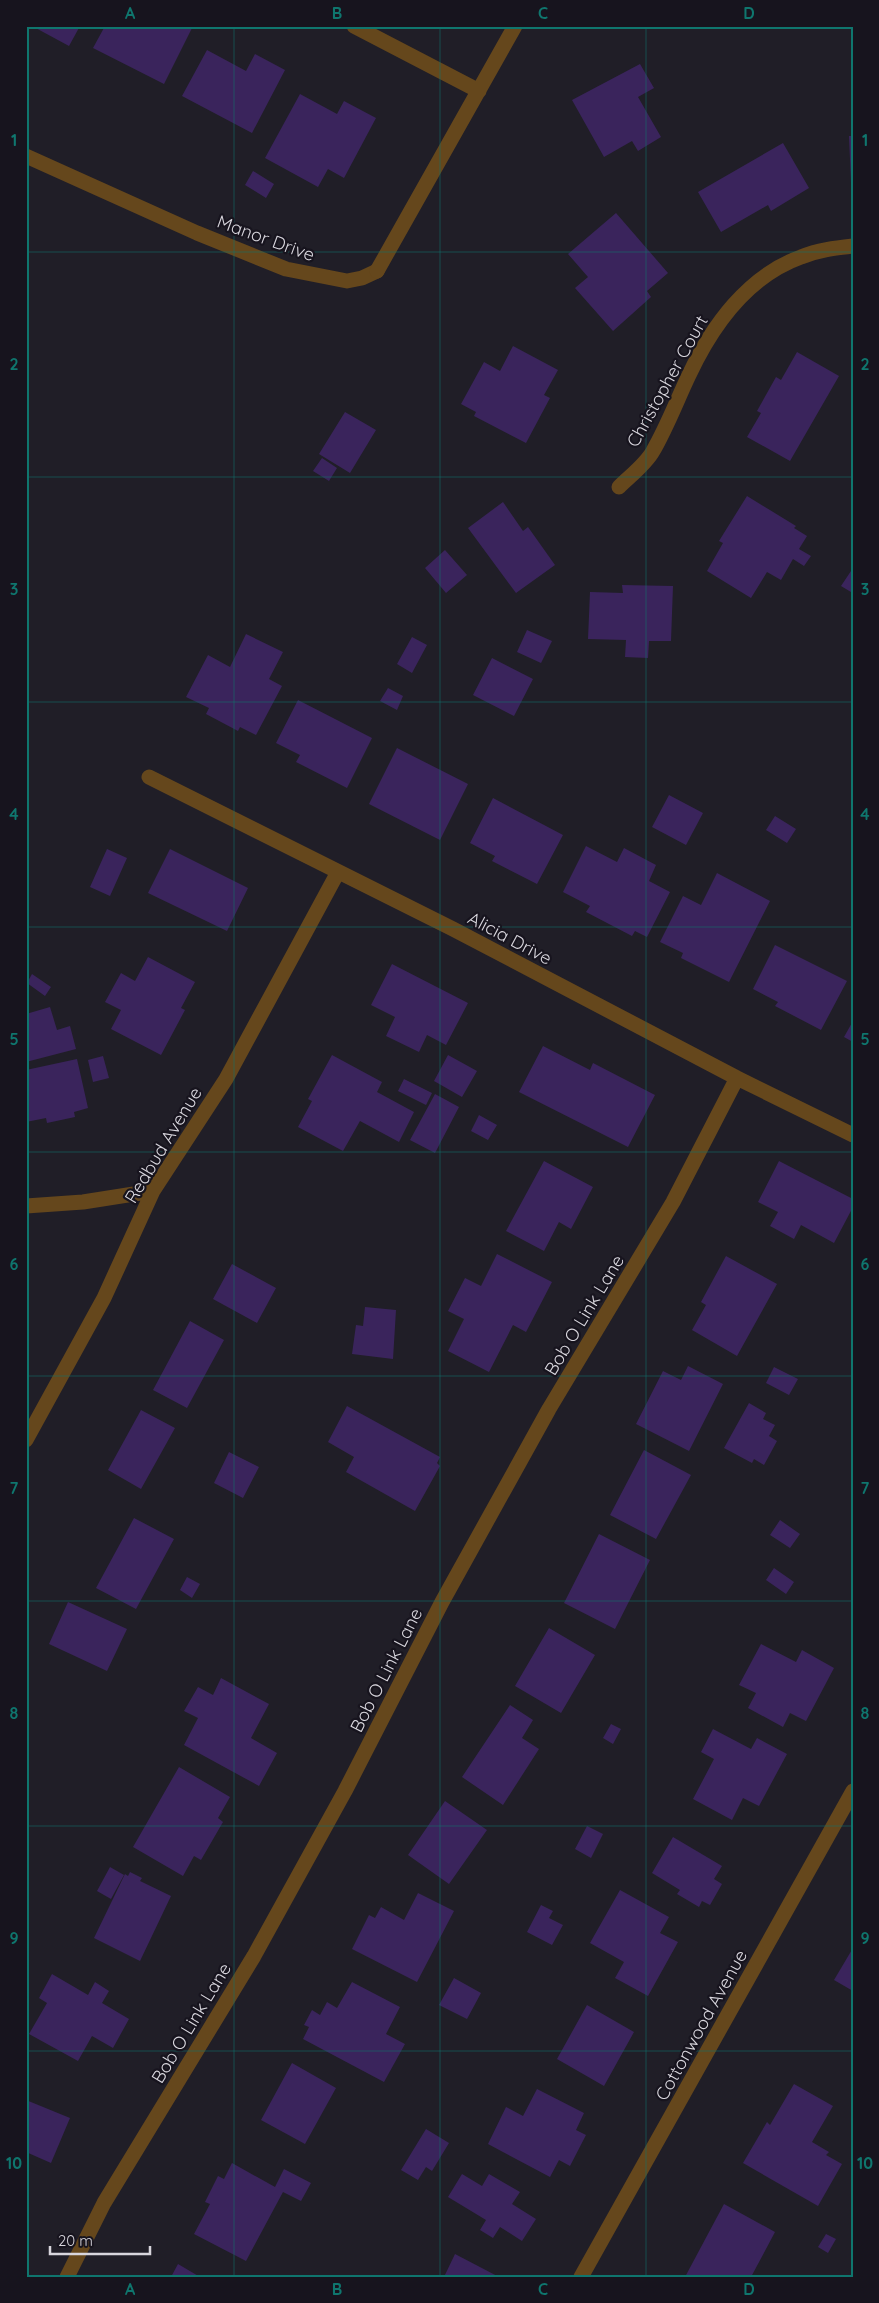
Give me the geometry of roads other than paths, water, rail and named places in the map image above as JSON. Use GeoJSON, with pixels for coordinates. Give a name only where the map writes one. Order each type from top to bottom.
{"type":"FeatureCollection","features":[{"type":"Feature","properties":{"kind":"street"},"geometry":{"type":"LineString","coordinates":[[354,26],[479,91]]}},
{"type":"Feature","properties":{"kind":"street","name":"Manor Drive"},"geometry":{"type":"LineString","coordinates":[[26,156],[197,233],[286,269],[347,280],[362,278],[377,271],[515,26]]}},
{"type":"Feature","properties":{"kind":"street","name":"Christopher Court"},"geometry":{"type":"LineString","coordinates":[[619,487],[653,453],[690,373],[714,329],[747,290],[777,268],[800,257],[824,250],[853,246]]}},
{"type":"Feature","properties":{"kind":"street","name":"Alicia Drive"},"geometry":{"type":"LineString","coordinates":[[149,777],[452,929],[737,1078],[853,1135]]}},
{"type":"Feature","properties":{"kind":"street","name":"Redbud Avenue"},"geometry":{"type":"LineString","coordinates":[[26,1440],[104,1298],[153,1190],[226,1079],[338,872]]}},
{"type":"Feature","properties":{"kind":"street","name":"Bob O Link Lane"},"geometry":{"type":"LineString","coordinates":[[67,2277],[104,2203],[254,1956],[344,1792],[456,1577],[549,1409],[673,1202],[737,1078]]}},
{"type":"Feature","properties":{"kind":"street"},"geometry":{"type":"LineString","coordinates":[[26,1206],[83,1202],[153,1190]]}},
{"type":"Feature","properties":{"kind":"street","name":"Cottonwood Avenue"},"geometry":{"type":"LineString","coordinates":[[581,2277],[853,1791]]}}]}
